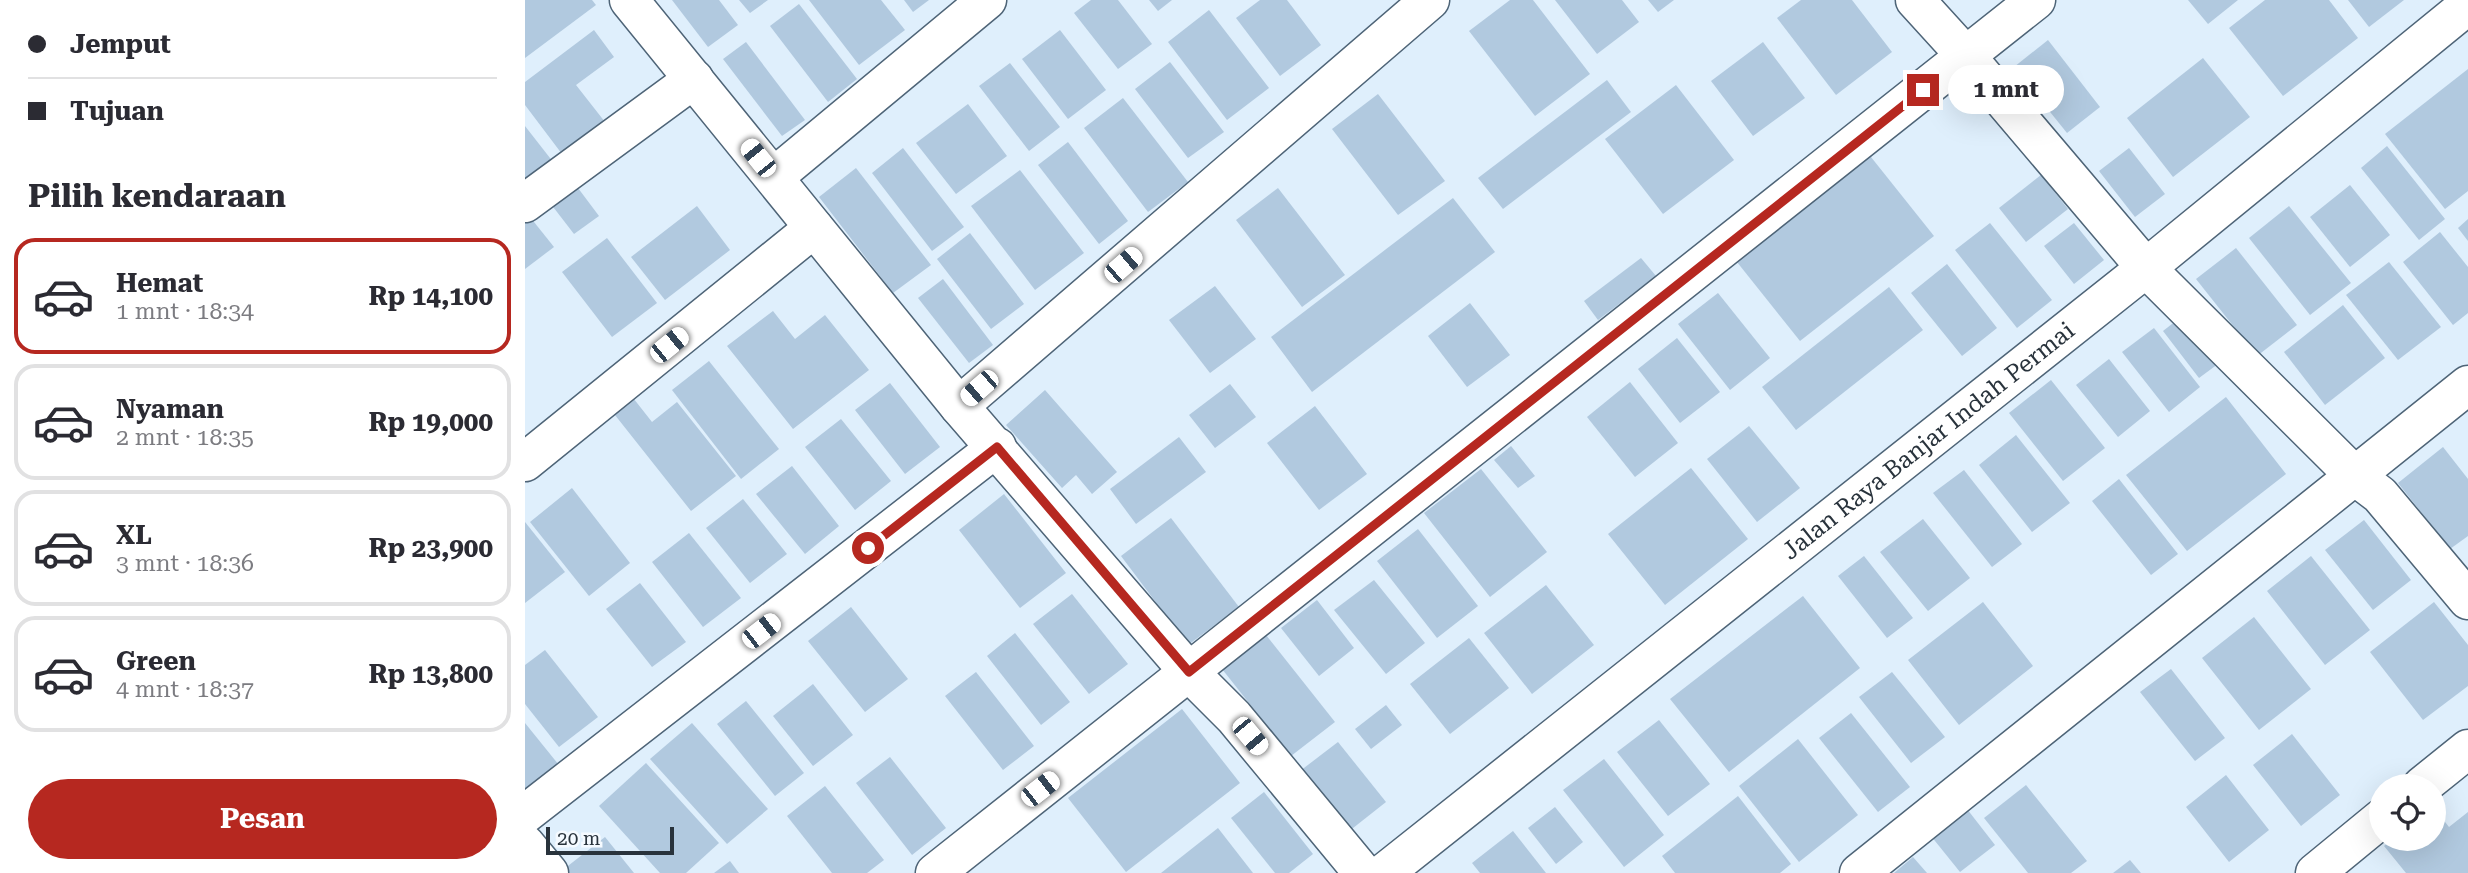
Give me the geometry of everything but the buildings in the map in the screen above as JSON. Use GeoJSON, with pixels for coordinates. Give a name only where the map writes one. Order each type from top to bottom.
{"type":"FeatureCollection","features":[{"type":"Feature","properties":{"kind":"street"},"geometry":{"type":"LineString","coordinates":[[629,0],[959,406],[1189,672],[1234,717],[1363,873]]}},
{"type":"Feature","properties":{"kind":"street"},"geometry":{"type":"LineString","coordinates":[[774,177],[987,0]]}},
{"type":"Feature","properties":{"kind":"street"},"geometry":{"type":"LineString","coordinates":[[959,406],[1430,0]]}},
{"type":"Feature","properties":{"kind":"street"},"geometry":{"type":"LineString","coordinates":[[1915,0],[2146,268],[2355,476],[2380,495],[2468,600]]}},
{"type":"Feature","properties":{"kind":"street"},"geometry":{"type":"LineString","coordinates":[[935,873],[2036,0]]}},
{"type":"Feature","properties":{"kind":"street","name":"Jalan Raya Banjar Indah Permai"},"geometry":{"type":"LineString","coordinates":[[1384,873],[2146,268],[2468,5]]}},
{"type":"Feature","properties":{"kind":"street"},"geometry":{"type":"LineString","coordinates":[[525,202],[694,79]]}},
{"type":"Feature","properties":{"kind":"street"},"geometry":{"type":"LineString","coordinates":[[525,462],[814,228]]}},
{"type":"Feature","properties":{"kind":"street"},"geometry":{"type":"LineString","coordinates":[[1860,873],[2468,385]]}},
{"type":"Feature","properties":{"kind":"street"},"geometry":{"type":"LineString","coordinates":[[525,814],[997,447]]}},
{"type":"Feature","properties":{"kind":"street"},"geometry":{"type":"LineString","coordinates":[[2437,774],[2468,749]]}},
{"type":"Feature","properties":{"kind":"street"},"geometry":{"type":"LineString","coordinates":[[2315,873],[2369,829]]}},
{"type":"Feature","properties":{"kind":"street"},"geometry":{"type":"LineString","coordinates":[[525,844],[549,873]]}},
{"type":"Feature","properties":{"kind":"route"},"geometry":{"type":"LineString","coordinates":[[868,548],[997,447],[1189,672],[1923,90]]}}]}
